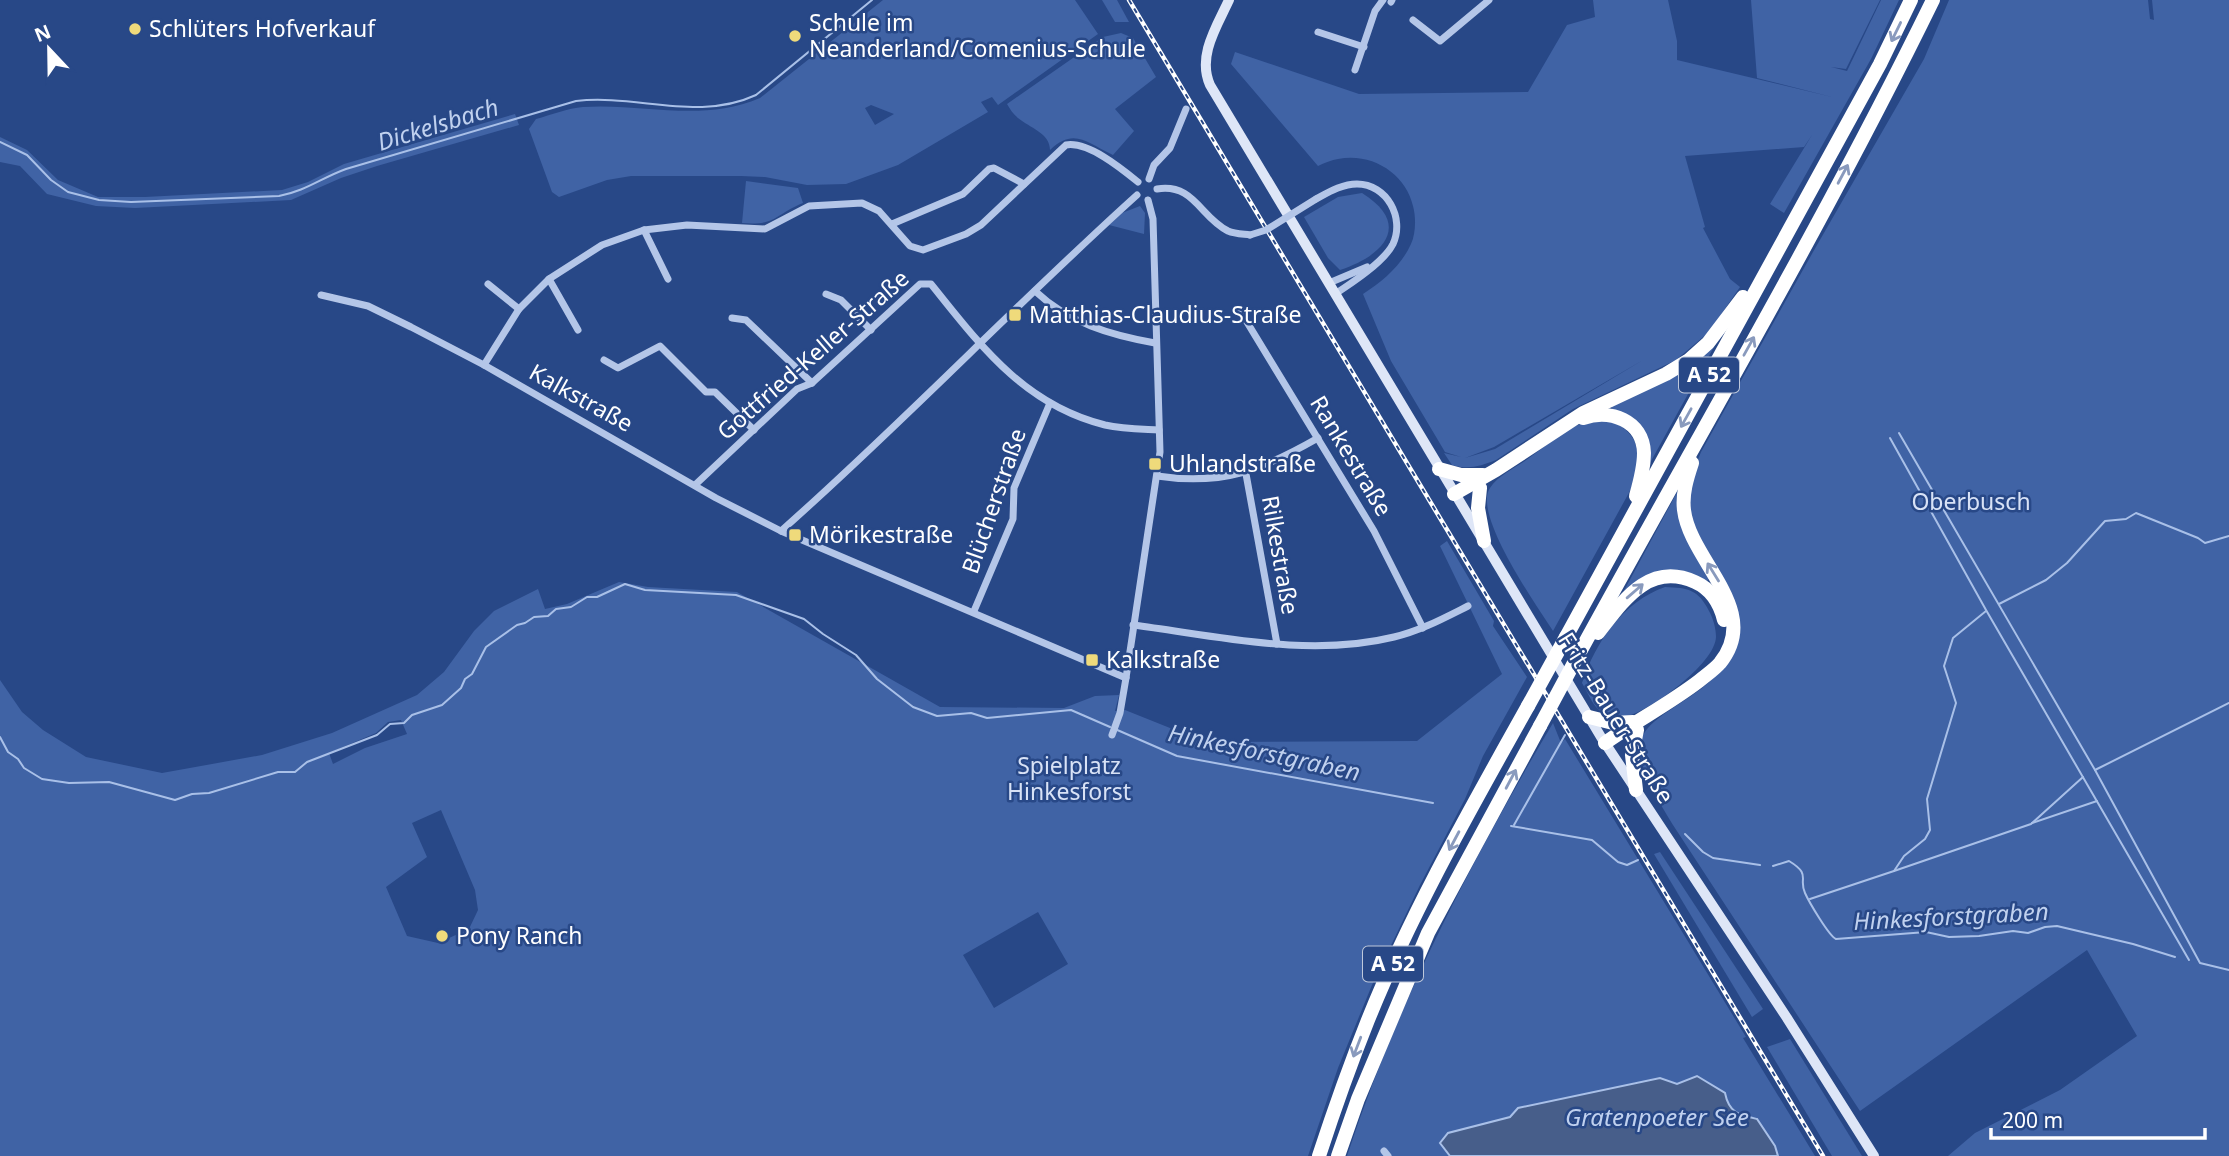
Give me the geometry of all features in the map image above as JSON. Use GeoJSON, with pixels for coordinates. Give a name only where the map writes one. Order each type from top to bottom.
{"type":"FeatureCollection","features":[{"type":"Feature","properties":{"kind":"highway","name":"A 52"},"geometry":{"type":"LineString","coordinates":[[1319,1156],[1369,1018],[1411,925],[1486,781],[1880,64],[1911,0]]}},
{"type":"Feature","properties":{"kind":"highway","name":"A 52"},"geometry":{"type":"LineString","coordinates":[[1338,1156],[1363,1087],[1428,933],[1885,96],[1933,0]]}},
{"type":"Feature","properties":{"kind":"highway"},"geometry":{"type":"LineString","coordinates":[[1457,497],[1602,402],[1666,374],[1689,360],[1727,321],[1790,230]]}},
{"type":"Feature","properties":{"kind":"highway"},"geometry":{"type":"LineString","coordinates":[[1569,423],[1591,415],[1612,414],[1633,427],[1644,450],[1641,480],[1629,520]]}},
{"type":"Feature","properties":{"kind":"highway"},"geometry":{"type":"LineString","coordinates":[[1607,746],[1705,676],[1719,664],[1728,650],[1732,617],[1727,599],[1689,529],[1684,512],[1683,496],[1687,477],[1705,427]]}},
{"type":"Feature","properties":{"kind":"highway"},"geometry":{"type":"LineString","coordinates":[[1440,469],[1487,478]]}},
{"type":"Feature","properties":{"kind":"highway"},"geometry":{"type":"LineString","coordinates":[[1484,541],[1478,508],[1487,478]]}},
{"type":"Feature","properties":{"kind":"highway"},"geometry":{"type":"LineString","coordinates":[[1575,662],[1631,593],[1645,582],[1669,575],[1685,577],[1700,584],[1713,595],[1720,606],[1725,632],[1721,647],[1705,676]]}},
{"type":"Feature","properties":{"kind":"highway"},"geometry":{"type":"LineString","coordinates":[[1590,717],[1613,723],[1640,723]]}},
{"type":"Feature","properties":{"kind":"highway"},"geometry":{"type":"LineString","coordinates":[[1636,790],[1632,755],[1640,723]]}},
{"type":"Feature","properties":{"kind":"main road","name":"Fritz-Bauer-Straße"},"geometry":{"type":"LineString","coordinates":[[1229,0],[1209,44],[1204,64],[1205,74],[1607,746],[1787,1017],[1874,1156]]}},
{"type":"Feature","properties":{"kind":"street"},"geometry":{"type":"LineString","coordinates":[[1413,20],[1440,41],[1489,0]]}},
{"type":"Feature","properties":{"kind":"street"},"geometry":{"type":"LineString","coordinates":[[1355,70],[1375,11],[1390,1]]}},
{"type":"Feature","properties":{"kind":"street"},"geometry":{"type":"LineString","coordinates":[[1318,32],[1364,47]]}},
{"type":"Feature","properties":{"kind":"street"},"geometry":{"type":"LineString","coordinates":[[1149,179],[1154,165],[1170,148],[1186,109]]}},
{"type":"Feature","properties":{"kind":"street"},"geometry":{"type":"LineString","coordinates":[[484,365],[519,309],[549,279],[602,245],[645,230],[687,225],[765,229],[809,206],[862,203],[879,211],[910,246],[923,250],[966,234],[981,225],[1061,147],[1071,144],[1112,162],[1138,183]]}},
{"type":"Feature","properties":{"kind":"street"},"geometry":{"type":"LineString","coordinates":[[892,224],[962,194],[989,169],[994,168],[1024,184]]}},
{"type":"Feature","properties":{"kind":"street"},"geometry":{"type":"LineString","coordinates":[[1138,183],[1149,179]]}},
{"type":"Feature","properties":{"kind":"street"},"geometry":{"type":"LineString","coordinates":[[1148,200],[1156,194],[1157,189],[1149,179]]}},
{"type":"Feature","properties":{"kind":"street"},"geometry":{"type":"LineString","coordinates":[[1137,195],[1138,183]]}},
{"type":"Feature","properties":{"kind":"street"},"geometry":{"type":"LineString","coordinates":[[1157,189],[1167,188],[1190,196],[1227,230],[1250,235],[1266,230],[1333,190],[1359,184],[1370,186],[1387,198],[1394,209],[1398,221],[1397,233],[1387,254],[1335,294]]}},
{"type":"Feature","properties":{"kind":"street"},"geometry":{"type":"LineString","coordinates":[[1137,195],[1148,200]]}},
{"type":"Feature","properties":{"kind":"street"},"geometry":{"type":"LineString","coordinates":[[781,531],[1137,195]]}},
{"type":"Feature","properties":{"kind":"street"},"geometry":{"type":"LineString","coordinates":[[1112,735],[1120,713],[1157,476],[1159,430],[1153,219],[1148,200]]}},
{"type":"Feature","properties":{"kind":"street"},"geometry":{"type":"LineString","coordinates":[[645,230],[668,279]]}},
{"type":"Feature","properties":{"kind":"street"},"geometry":{"type":"LineString","coordinates":[[1329,283],[1374,264]]}},
{"type":"Feature","properties":{"kind":"street"},"geometry":{"type":"LineString","coordinates":[[549,279],[578,330]]}},
{"type":"Feature","properties":{"kind":"street"},"geometry":{"type":"LineString","coordinates":[[488,284],[519,309]]}},
{"type":"Feature","properties":{"kind":"street","name":"Gottfried-Keller-Straße"},"geometry":{"type":"LineString","coordinates":[[695,485],[797,389],[811,383],[920,284],[931,284],[981,345]]}},
{"type":"Feature","properties":{"kind":"street"},"geometry":{"type":"LineString","coordinates":[[1035,291],[1051,306],[1086,325],[1113,335],[1155,343]]}},
{"type":"Feature","properties":{"kind":"street","name":"Kalkstraße"},"geometry":{"type":"LineString","coordinates":[[321,295],[368,306],[484,365],[738,510],[781,531],[1126,678]]}},
{"type":"Feature","properties":{"kind":"street"},"geometry":{"type":"LineString","coordinates":[[826,295],[842,300],[871,330]]}},
{"type":"Feature","properties":{"kind":"street","name":"Rankestraße"},"geometry":{"type":"LineString","coordinates":[[1239,309],[1374,531],[1423,628]]}},
{"type":"Feature","properties":{"kind":"street"},"geometry":{"type":"LineString","coordinates":[[732,318],[746,320],[811,383]]}},
{"type":"Feature","properties":{"kind":"street"},"geometry":{"type":"LineString","coordinates":[[981,345],[1012,377],[1050,403],[1105,425],[1159,430]]}},
{"type":"Feature","properties":{"kind":"street"},"geometry":{"type":"LineString","coordinates":[[604,360],[618,368],[660,346],[706,392],[715,391],[754,430]]}},
{"type":"Feature","properties":{"kind":"street","name":"Blücherstraße"},"geometry":{"type":"LineString","coordinates":[[974,611],[1013,519],[1014,488],[1050,403]]}},
{"type":"Feature","properties":{"kind":"street"},"geometry":{"type":"LineString","coordinates":[[1157,476],[1197,479],[1246,474],[1283,458],[1318,438]]}},
{"type":"Feature","properties":{"kind":"street","name":"Rilkestraße"},"geometry":{"type":"LineString","coordinates":[[1246,474],[1277,644]]}},
{"type":"Feature","properties":{"kind":"street"},"geometry":{"type":"LineString","coordinates":[[1133,625],[1314,647],[1395,637],[1423,628],[1468,607]]}},
{"type":"Feature","properties":{"kind":"green space"},"geometry":{"type":"Polygon","coordinates":[[[883,0],[1075,0],[1098,34],[998,105],[992,97],[981,102],[988,112],[898,165],[846,184],[807,185],[765,177],[741,176],[631,176],[607,180],[559,197],[552,192],[529,129],[536,119],[577,108],[606,106],[694,111],[738,105],[760,98],[883,0]],[[871,105],[865,108],[875,125],[894,114],[871,105]]]}},
{"type":"Feature","properties":{"kind":"green space"},"geometry":{"type":"Polygon","coordinates":[[[1102,0],[1117,0],[1129,22],[1115,22],[1102,0]]]}},
{"type":"Feature","properties":{"kind":"green space"},"geometry":{"type":"Polygon","coordinates":[[[1593,0],[1668,0],[1677,41],[1677,60],[1832,97],[1757,78],[1751,0],[1880,0],[1846,69],[1831,67],[1847,71],[1881,0],[1899,0],[1871,59],[1784,213],[1770,204],[1812,135],[1804,147],[1685,156],[1705,227],[1703,228],[1730,279],[1740,287],[1709,332],[1676,360],[1573,409],[1496,460],[1474,467],[1452,465],[1444,453],[1461,457],[1445,452],[1391,361],[1363,294],[1391,272],[1411,244],[1415,220],[1413,206],[1403,184],[1386,168],[1363,159],[1336,159],[1318,166],[1231,64],[1235,52],[1359,94],[1528,92],[1567,25],[1595,17],[1593,0]],[[1643,360],[1494,447],[1465,458],[1495,449],[1643,360]]]}},
{"type":"Feature","properties":{"kind":"green space","name":"Oberbusch"},"geometry":{"type":"Polygon","coordinates":[[[1949,0],[2148,0],[2150,19],[2154,20],[2152,0],[2229,0],[2229,1156],[1948,1156],[1975,1133],[2060,1090],[2137,1036],[2087,950],[1860,1111],[1661,806],[1641,756],[1640,745],[1646,730],[1717,674],[1726,661],[1736,635],[1695,531],[1688,500],[1694,469],[1813,252],[1924,59],[1949,0]]]}},
{"type":"Feature","properties":{"kind":"green space"},"geometry":{"type":"Polygon","coordinates":[[[1121,33],[1133,38],[1156,77],[1115,109],[1134,131],[1113,155],[1074,138],[1066,139],[1050,150],[1047,139],[1018,118],[1007,104],[1103,37],[1121,33]]]}},
{"type":"Feature","properties":{"kind":"green space"},"geometry":{"type":"Polygon","coordinates":[[[515,114],[519,125],[377,166],[291,200],[135,208],[96,206],[47,194],[20,166],[0,162],[0,137],[27,150],[58,180],[98,197],[282,190],[308,182],[344,164],[515,114]]]}},
{"type":"Feature","properties":{"kind":"green space"},"geometry":{"type":"Polygon","coordinates":[[[746,181],[798,188],[803,203],[769,221],[742,223],[746,181]]]}},
{"type":"Feature","properties":{"kind":"green space"},"geometry":{"type":"Polygon","coordinates":[[[1362,193],[1377,205],[1386,217],[1389,228],[1386,238],[1369,257],[1340,270],[1328,258],[1304,217],[1338,197],[1362,193]]]}},
{"type":"Feature","properties":{"kind":"green space"},"geometry":{"type":"Polygon","coordinates":[[[1140,206],[1145,213],[1144,234],[1109,225],[1122,213],[1140,206]]]}},
{"type":"Feature","properties":{"kind":"green space"},"geometry":{"type":"Polygon","coordinates":[[[1720,336],[1645,472],[1647,459],[1623,414],[1612,409],[1611,401],[1720,336]]]}},
{"type":"Feature","properties":{"kind":"green space"},"geometry":{"type":"Polygon","coordinates":[[[1610,420],[1629,433],[1634,441],[1637,467],[1631,489],[1553,631],[1521,582],[1498,538],[1487,501],[1490,488],[1503,475],[1569,429],[1586,422],[1610,420]]]}},
{"type":"Feature","properties":{"kind":"green space"},"geometry":{"type":"Polygon","coordinates":[[[1681,485],[1711,575],[1706,583],[1679,572],[1660,573],[1650,577],[1619,600],[1681,485]]]}},
{"type":"Feature","properties":{"kind":"green space","name":"Spielplatz Hinkesforst"},"geometry":{"type":"Polygon","coordinates":[[[1447,541],[1494,621],[1493,626],[1527,677],[1483,756],[1465,799],[1372,985],[1338,1068],[1308,1156],[0,1156],[0,680],[22,712],[43,730],[86,757],[162,773],[262,755],[332,733],[417,695],[444,672],[474,631],[494,611],[538,589],[545,609],[567,604],[619,582],[648,587],[737,592],[940,707],[1064,708],[1095,696],[1119,695],[1115,711],[1125,710],[1205,742],[1417,741],[1502,674],[1440,546],[1447,541]],[[401,720],[388,722],[376,733],[329,753],[333,764],[365,748],[407,734],[401,720]],[[441,810],[412,823],[427,857],[386,887],[407,936],[438,943],[469,929],[478,910],[475,890],[441,810]],[[1038,912],[963,955],[994,1008],[1068,964],[1038,912]]]}},
{"type":"Feature","properties":{"kind":"green space"},"geometry":{"type":"Polygon","coordinates":[[[1665,587],[1686,589],[1701,598],[1715,627],[1713,648],[1680,685],[1650,706],[1625,717],[1615,717],[1599,710],[1582,683],[1595,652],[1624,613],[1636,602],[1665,587]]]}},
{"type":"Feature","properties":{"kind":"green space"},"geometry":{"type":"Polygon","coordinates":[[[1553,723],[1561,743],[1565,739],[1815,1156],[1778,1156],[1775,1146],[1736,1114],[1697,1076],[1677,1084],[1660,1078],[1518,1108],[1510,1117],[1448,1133],[1440,1143],[1450,1156],[1347,1156],[1389,1043],[1438,934],[1493,827],[1553,723]]]}},
{"type":"Feature","properties":{"kind":"green space"},"geometry":{"type":"Polygon","coordinates":[[[1660,852],[1763,1009],[1752,1017],[1654,854],[1660,852]]]}},
{"type":"Feature","properties":{"kind":"green space"},"geometry":{"type":"Polygon","coordinates":[[[1790,1039],[1862,1156],[1832,1156],[1767,1047],[1790,1039]]]}},
{"type":"Feature","properties":{"kind":"water","name":"Gratenpoeter See"},"geometry":{"type":"Polygon","coordinates":[[[1697,1076],[1725,1093],[1729,1105],[1736,1112],[1757,1119],[1775,1146],[1778,1156],[1450,1156],[1440,1143],[1448,1133],[1510,1117],[1518,1108],[1660,1078],[1677,1084],[1697,1076]]]}},
{"type":"Feature","properties":{"kind":"waterway","name":"Dickelsbach"},"geometry":{"type":"LineString","coordinates":[[0,142],[27,155],[51,180],[68,192],[99,200],[131,202],[279,196],[346,169],[576,101],[622,101],[690,107],[734,103],[756,95],[872,0]]}},
{"type":"Feature","properties":{"kind":"waterway"},"geometry":{"type":"LineString","coordinates":[[1899,433],[2095,770],[2200,963],[2229,970]]}},
{"type":"Feature","properties":{"kind":"waterway"},"geometry":{"type":"LineString","coordinates":[[1890,438],[1986,610],[2189,960]]}},
{"type":"Feature","properties":{"kind":"waterway"},"geometry":{"type":"LineString","coordinates":[[1999,604],[2046,580],[2067,563],[2105,521],[2126,519],[2136,513],[2205,543],[2229,536]]}},
{"type":"Feature","properties":{"kind":"waterway","name":"Hinkesforstgraben"},"geometry":{"type":"LineString","coordinates":[[0,737],[8,752],[18,759],[24,768],[42,779],[69,783],[109,782],[175,800],[192,794],[209,793],[278,772],[295,772],[307,762],[377,735],[390,724],[404,723],[412,715],[442,705],[472,674],[486,647],[517,625],[534,617],[548,616],[556,609],[571,607],[587,597],[597,597],[625,584],[645,590],[736,595],[804,619],[856,655],[877,679],[913,707],[937,716],[971,713],[987,718],[1071,710],[1110,727]]}},
{"type":"Feature","properties":{"kind":"waterway"},"geometry":{"type":"LineString","coordinates":[[1810,899],[1894,871],[1904,856],[1925,839],[1930,830],[1927,799],[1956,703],[1944,666],[1953,638],[1986,611]]}},
{"type":"Feature","properties":{"kind":"waterway"},"geometry":{"type":"LineString","coordinates":[[2095,770],[2229,703]]}},
{"type":"Feature","properties":{"kind":"waterway","name":"Hinkesforstgraben"},"geometry":{"type":"LineString","coordinates":[[1115,729],[1177,756],[1433,803]]}},
{"type":"Feature","properties":{"kind":"waterway"},"geometry":{"type":"LineString","coordinates":[[1514,825],[1565,735]]}},
{"type":"Feature","properties":{"kind":"waterway"},"geometry":{"type":"LineString","coordinates":[[1894,871],[2031,824],[2083,777]]}},
{"type":"Feature","properties":{"kind":"waterway"},"geometry":{"type":"LineString","coordinates":[[2032,823],[2097,801]]}},
{"type":"Feature","properties":{"kind":"waterway","name":"Hinkesforstgraben"},"geometry":{"type":"LineString","coordinates":[[1511,826],[1592,840],[1618,862],[1627,865],[1638,860]]}},
{"type":"Feature","properties":{"kind":"waterway","name":"Hinkesforstgraben"},"geometry":{"type":"LineString","coordinates":[[1685,834],[1713,858],[1760,865]]}},
{"type":"Feature","properties":{"kind":"waterway","name":"Hinkesforstgraben"},"geometry":{"type":"LineString","coordinates":[[1773,866],[1789,861],[1800,870],[1807,897],[1824,926],[1836,939],[1926,932],[1949,937],[1979,936],[2013,931],[2028,933],[2057,926],[2175,957]]}},
{"type":"Feature","properties":{"kind":"railway"},"geometry":{"type":"LineString","coordinates":[[1129,0],[1823,1156]]}},
{"type":"Feature","properties":{"kind":"place","name":"Schlüters Hofverkauf"},"geometry":{"type":"Point","coordinates":[135,29]}},
{"type":"Feature","properties":{"kind":"place","name":"Schule im Neanderland/Comenius-Schule"},"geometry":{"type":"Point","coordinates":[795,36]}},
{"type":"Feature","properties":{"kind":"place","name":"Matthias-Claudius-Straße"},"geometry":{"type":"Point","coordinates":[1015,315]}},
{"type":"Feature","properties":{"kind":"place","name":"Uhlandstraße"},"geometry":{"type":"Point","coordinates":[1155,464]}},
{"type":"Feature","properties":{"kind":"place","name":"Mörikestraße"},"geometry":{"type":"Point","coordinates":[795,535]}},
{"type":"Feature","properties":{"kind":"place","name":"Kalkstraße"},"geometry":{"type":"Point","coordinates":[1092,660]}},
{"type":"Feature","properties":{"kind":"place","name":"Pony Ranch"},"geometry":{"type":"Point","coordinates":[442,936]}}]}
